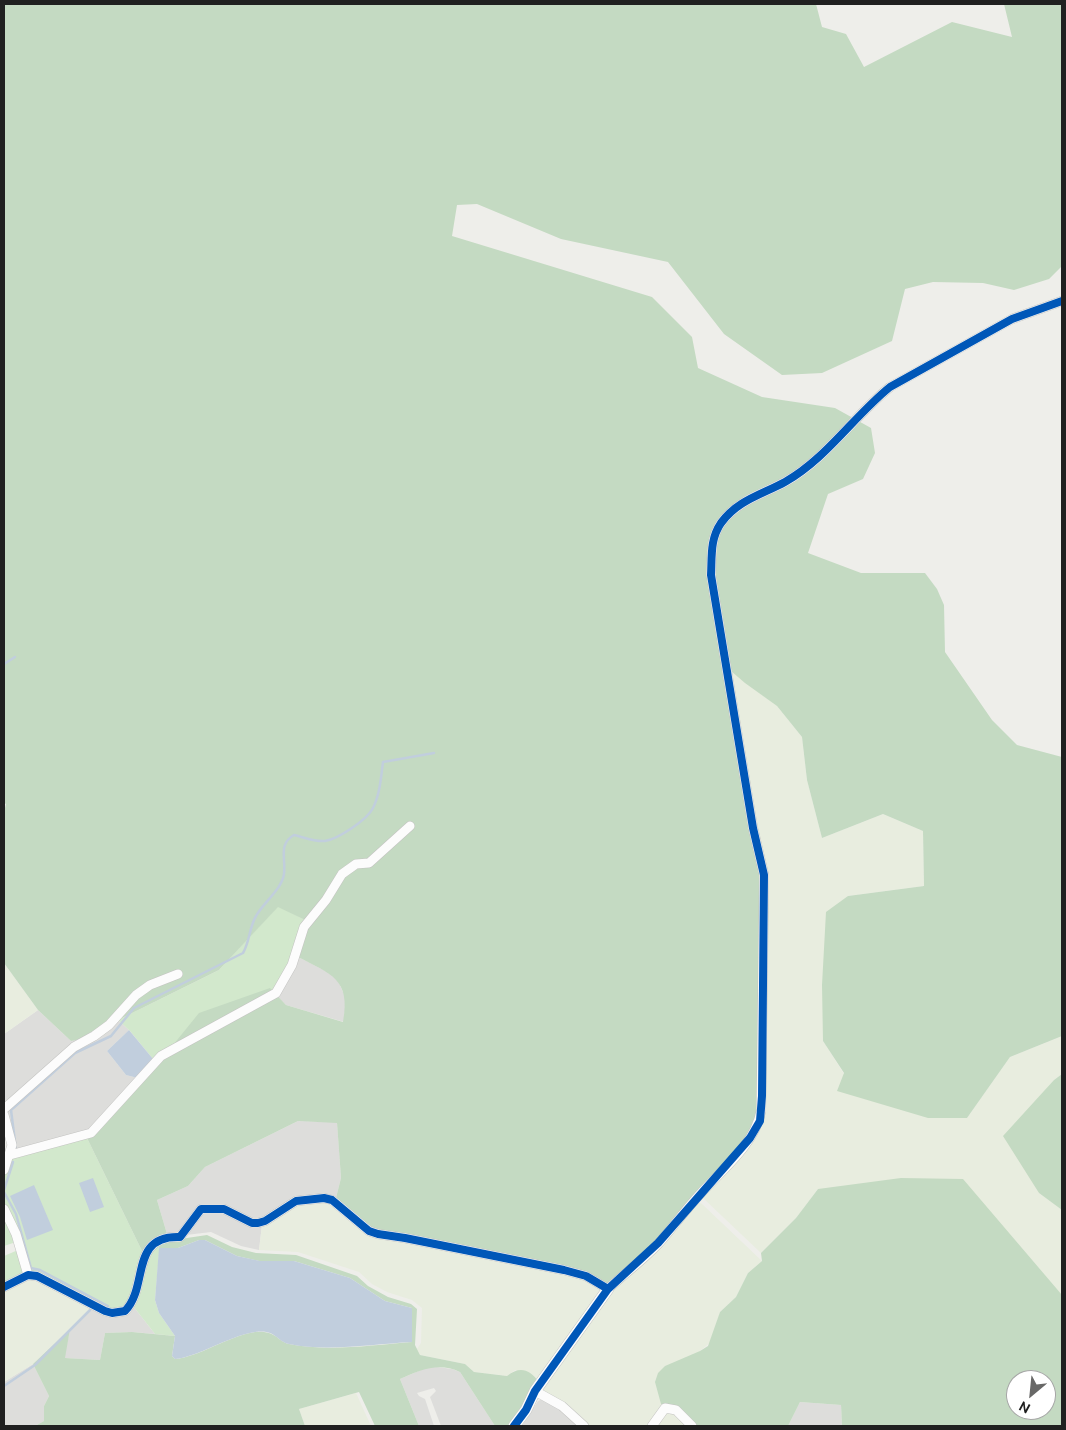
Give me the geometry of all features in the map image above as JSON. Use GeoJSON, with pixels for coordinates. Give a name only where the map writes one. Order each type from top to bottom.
{"type":"FeatureCollection","features":[{"type":"Feature","properties":{"kind":"street"},"geometry":{"type":"LineString","coordinates":[[514,1426],[526,1410],[535,1391],[608,1289],[658,1243],[677,1219],[743,1147],[756,1129],[761,1111],[764,874],[753,828],[711,575],[712,543],[715,534],[737,505],[785,482],[810,464],[874,400],[890,387],[1012,319],[1062,301]]}},
{"type":"Feature","properties":{"kind":"street"},"geometry":{"type":"LineString","coordinates":[[10,1155],[91,1133],[161,1056],[276,993],[292,965],[304,926],[326,900],[342,874],[356,864],[369,863],[410,826]]}},
{"type":"Feature","properties":{"kind":"street"},"geometry":{"type":"LineString","coordinates":[[4,1109],[74,1047],[109,1025],[136,995],[150,985],[178,974]]}},
{"type":"Feature","properties":{"kind":"street"},"geometry":{"type":"LineString","coordinates":[[4,1116],[12,1145],[4,1170]]}},
{"type":"Feature","properties":{"kind":"street"},"geometry":{"type":"LineString","coordinates":[[4,1287],[28,1275],[46,1279],[106,1311],[119,1313],[124,1311],[133,1300],[146,1254],[154,1243],[161,1239],[180,1237],[201,1209],[213,1207],[224,1209],[252,1223],[258,1224],[296,1201],[324,1198],[332,1200],[369,1231],[378,1234],[564,1270],[586,1276],[608,1289]]}},
{"type":"Feature","properties":{"kind":"street"},"geometry":{"type":"LineString","coordinates":[[4,1208],[16,1234],[28,1275]]}},
{"type":"Feature","properties":{"kind":"street"},"geometry":{"type":"LineString","coordinates":[[535,1391],[562,1406],[584,1426]]}},
{"type":"Feature","properties":{"kind":"street"},"geometry":{"type":"LineString","coordinates":[[652,1426],[665,1408],[671,1408],[683,1415],[692,1426]]}},
{"type":"Feature","properties":{"kind":"shaded area"},"geometry":{"type":"Polygon","coordinates":[[[729,669],[777,706],[802,737],[807,780],[822,838],[883,814],[923,831],[924,886],[848,896],[823,1041],[844,1074],[967,1118],[1010,1057],[1062,1036],[1062,1074],[1054,1080],[1033,1105],[1039,1193],[1062,1210],[1062,1295],[1055,1289],[818,1189],[796,1218],[761,1253],[704,1199],[702,1195],[755,826],[729,669]]]}},
{"type":"Feature","properties":{"kind":"shaded area"},"geometry":{"type":"Polygon","coordinates":[[[298,957],[336,976],[346,999],[344,1022],[286,1005],[276,995],[298,957]]]}},
{"type":"Feature","properties":{"kind":"shaded area"},"geometry":{"type":"Polygon","coordinates":[[[4,963],[38,1010],[4,1034],[4,963]]]}},
{"type":"Feature","properties":{"kind":"shaded area"},"geometry":{"type":"Polygon","coordinates":[[[38,1010],[71,1041],[118,1020],[129,1030],[107,1051],[126,1075],[138,1078],[91,1131],[18,1151],[14,1149],[4,1108],[4,1034],[38,1010]]]}},
{"type":"Feature","properties":{"kind":"shaded area"},"geometry":{"type":"Polygon","coordinates":[[[298,1121],[337,1122],[341,1178],[336,1198],[262,1225],[259,1250],[241,1246],[211,1232],[186,1235],[167,1234],[157,1200],[188,1186],[205,1167],[298,1121]]]}},
{"type":"Feature","properties":{"kind":"shaded area"},"geometry":{"type":"Polygon","coordinates":[[[696,1201],[702,1204],[762,1261],[748,1273],[736,1297],[720,1312],[712,1341],[700,1351],[661,1404],[662,1408],[650,1426],[588,1426],[574,1412],[539,1390],[610,1290],[696,1201]]]}},
{"type":"Feature","properties":{"kind":"shaded area"},"geometry":{"type":"Polygon","coordinates":[[[330,1202],[396,1238],[585,1277],[602,1290],[539,1382],[515,1370],[507,1376],[474,1372],[465,1364],[420,1355],[417,1349],[421,1343],[422,1308],[412,1300],[387,1292],[372,1284],[359,1272],[298,1252],[259,1250],[262,1225],[297,1204],[330,1202]]]}},
{"type":"Feature","properties":{"kind":"shaded area"},"geometry":{"type":"Polygon","coordinates":[[[32,1278],[92,1308],[33,1364],[4,1382],[4,1291],[32,1278]]]}},
{"type":"Feature","properties":{"kind":"shaded area"},"geometry":{"type":"Polygon","coordinates":[[[133,1306],[155,1334],[132,1332],[105,1333],[100,1360],[64,1358],[70,1329],[92,1308],[133,1306]]]}},
{"type":"Feature","properties":{"kind":"shaded area"},"geometry":{"type":"Polygon","coordinates":[[[33,1364],[49,1396],[44,1406],[44,1421],[35,1426],[5,1426],[4,1382],[33,1364]]]}},
{"type":"Feature","properties":{"kind":"shaded area"},"geometry":{"type":"Polygon","coordinates":[[[430,1366],[460,1372],[495,1426],[441,1426],[430,1397],[436,1391],[434,1388],[417,1393],[425,1399],[434,1426],[419,1426],[400,1379],[430,1366]]]}},
{"type":"Feature","properties":{"kind":"shaded area"},"geometry":{"type":"Polygon","coordinates":[[[356,1393],[371,1426],[305,1426],[299,1409],[356,1393]]]}},
{"type":"Feature","properties":{"kind":"shaded area"},"geometry":{"type":"Polygon","coordinates":[[[545,1398],[581,1426],[522,1426],[538,1401],[545,1398]]]}},
{"type":"Feature","properties":{"kind":"shaded area"},"geometry":{"type":"Polygon","coordinates":[[[800,1402],[841,1405],[842,1426],[788,1426],[800,1402]]]}},
{"type":"Feature","properties":{"kind":"shaded area"},"geometry":{"type":"Polygon","coordinates":[[[670,1409],[690,1426],[655,1426],[670,1409]]]}},
{"type":"Feature","properties":{"kind":"green space"},"geometry":{"type":"Polygon","coordinates":[[[4,4],[816,4],[822,27],[846,34],[864,67],[952,22],[1012,37],[1004,4],[1062,4],[1062,266],[1049,279],[1014,290],[983,283],[933,282],[905,289],[892,341],[822,373],[782,375],[724,334],[668,262],[561,239],[477,204],[457,205],[452,236],[652,297],[692,337],[698,368],[762,397],[835,408],[871,428],[875,453],[863,479],[828,494],[808,553],[861,573],[925,573],[937,589],[944,605],[945,652],[992,720],[1017,745],[1062,757],[1062,1036],[1010,1057],[967,1118],[928,1118],[837,1091],[844,1073],[823,1041],[822,985],[826,912],[848,896],[924,886],[923,831],[883,814],[822,838],[807,780],[802,737],[777,706],[724,665],[762,877],[757,1120],[746,1141],[654,1245],[608,1285],[581,1271],[378,1232],[369,1227],[336,1198],[341,1178],[337,1123],[298,1121],[205,1167],[188,1186],[157,1200],[167,1234],[154,1238],[143,1253],[87,1138],[169,1050],[199,1013],[270,988],[286,1005],[343,1022],[344,996],[341,987],[329,974],[298,957],[305,920],[278,907],[219,970],[118,1020],[105,1034],[71,1041],[38,1010],[4,963],[4,812],[6,804],[4,803],[4,4]]]}},
{"type":"Feature","properties":{"kind":"green space"},"geometry":{"type":"Polygon","coordinates":[[[278,906],[305,920],[293,956],[273,991],[153,1059],[130,1031],[118,1020],[219,970],[278,906]]]}},
{"type":"Feature","properties":{"kind":"green space"},"geometry":{"type":"Polygon","coordinates":[[[1062,1074],[1062,1210],[1039,1193],[1003,1136],[1054,1080],[1062,1074]]]}},
{"type":"Feature","properties":{"kind":"green space"},"geometry":{"type":"Polygon","coordinates":[[[87,1138],[143,1253],[133,1294],[122,1310],[114,1311],[30,1272],[14,1220],[4,1202],[4,1175],[13,1156],[87,1138]]]}},
{"type":"Feature","properties":{"kind":"green space"},"geometry":{"type":"Polygon","coordinates":[[[901,1178],[963,1179],[1062,1295],[1062,1426],[842,1426],[841,1405],[800,1402],[788,1426],[695,1426],[689,1419],[661,1404],[655,1382],[658,1373],[665,1366],[708,1346],[720,1312],[736,1297],[748,1273],[762,1261],[761,1253],[796,1218],[818,1189],[901,1178]]]}},
{"type":"Feature","properties":{"kind":"green space"},"geometry":{"type":"Polygon","coordinates":[[[4,1211],[16,1242],[4,1246],[4,1211]]]}},
{"type":"Feature","properties":{"kind":"green space"},"geometry":{"type":"Polygon","coordinates":[[[207,1235],[232,1247],[256,1253],[296,1255],[357,1276],[368,1286],[388,1297],[411,1304],[417,1309],[415,1345],[420,1355],[465,1364],[474,1372],[507,1376],[516,1371],[524,1370],[532,1374],[539,1382],[508,1426],[495,1426],[460,1372],[437,1367],[422,1370],[400,1379],[419,1426],[375,1426],[359,1392],[299,1409],[305,1426],[35,1426],[44,1421],[44,1406],[49,1396],[33,1364],[70,1329],[65,1358],[100,1360],[105,1333],[132,1332],[175,1336],[172,1356],[175,1359],[194,1355],[234,1338],[255,1332],[272,1334],[289,1344],[319,1347],[350,1347],[412,1342],[412,1308],[385,1301],[350,1278],[294,1261],[259,1261],[237,1256],[205,1240],[199,1240],[178,1248],[159,1248],[160,1242],[207,1235]]]}},
{"type":"Feature","properties":{"kind":"green space"},"geometry":{"type":"Polygon","coordinates":[[[160,1242],[155,1300],[159,1313],[175,1336],[155,1334],[133,1306],[146,1259],[160,1242]]]}},
{"type":"Feature","properties":{"kind":"green space"},"geometry":{"type":"Polygon","coordinates":[[[18,1250],[23,1271],[22,1277],[4,1286],[4,1256],[18,1250]]]}},
{"type":"Feature","properties":{"kind":"water"},"geometry":{"type":"Polygon","coordinates":[[[129,1030],[153,1059],[138,1078],[126,1075],[107,1051],[129,1030]]]}},
{"type":"Feature","properties":{"kind":"water"},"geometry":{"type":"Polygon","coordinates":[[[93,1178],[104,1207],[90,1212],[79,1183],[93,1178]]]}},
{"type":"Feature","properties":{"kind":"water"},"geometry":{"type":"Polygon","coordinates":[[[34,1185],[53,1230],[27,1240],[20,1217],[10,1196],[34,1185]]]}},
{"type":"Feature","properties":{"kind":"water"},"geometry":{"type":"Polygon","coordinates":[[[199,1240],[205,1240],[237,1256],[260,1261],[294,1261],[350,1278],[385,1301],[412,1308],[412,1342],[350,1347],[319,1347],[289,1344],[267,1332],[255,1332],[175,1359],[172,1356],[175,1336],[159,1313],[155,1300],[159,1248],[178,1248],[199,1240]]]}},
{"type":"Feature","properties":{"kind":"waterway"},"geometry":{"type":"LineString","coordinates":[[4,664],[15,657]]}},
{"type":"Feature","properties":{"kind":"waterway"},"geometry":{"type":"LineString","coordinates":[[16,1150],[11,1110],[75,1053],[111,1036],[134,1008],[243,953],[256,916],[283,880],[284,847],[289,839],[294,835],[325,841],[344,833],[365,818],[373,808],[379,791],[383,762],[434,753]]}},
{"type":"Feature","properties":{"kind":"waterway"},"geometry":{"type":"LineString","coordinates":[[4,1190],[13,1162]]}},
{"type":"Feature","properties":{"kind":"waterway"},"geometry":{"type":"LineString","coordinates":[[4,1192],[16,1214],[31,1268],[40,1270],[108,1306]]}},
{"type":"Feature","properties":{"kind":"waterway"},"geometry":{"type":"LineString","coordinates":[[4,1386],[35,1365],[90,1310]]}},
{"type":"Feature","properties":{"kind":"cycle path"},"geometry":{"type":"LineString","coordinates":[[514,1426],[526,1410],[535,1391],[608,1289],[658,1243],[750,1138],[760,1121],[762,1096],[764,875],[753,828],[711,575],[712,548],[717,529],[728,515],[742,503],[785,482],[814,462],[890,387],[1012,319],[1062,301]]}},
{"type":"Feature","properties":{"kind":"cycle path"},"geometry":{"type":"LineString","coordinates":[[4,1287],[28,1275],[37,1276],[105,1311],[112,1313],[125,1311],[132,1301],[137,1289],[142,1264],[153,1244],[164,1239],[180,1237],[201,1209],[224,1209],[252,1223],[258,1223],[265,1221],[296,1201],[324,1198],[332,1200],[369,1231],[378,1234],[564,1270],[586,1276],[608,1289]]}}]}
